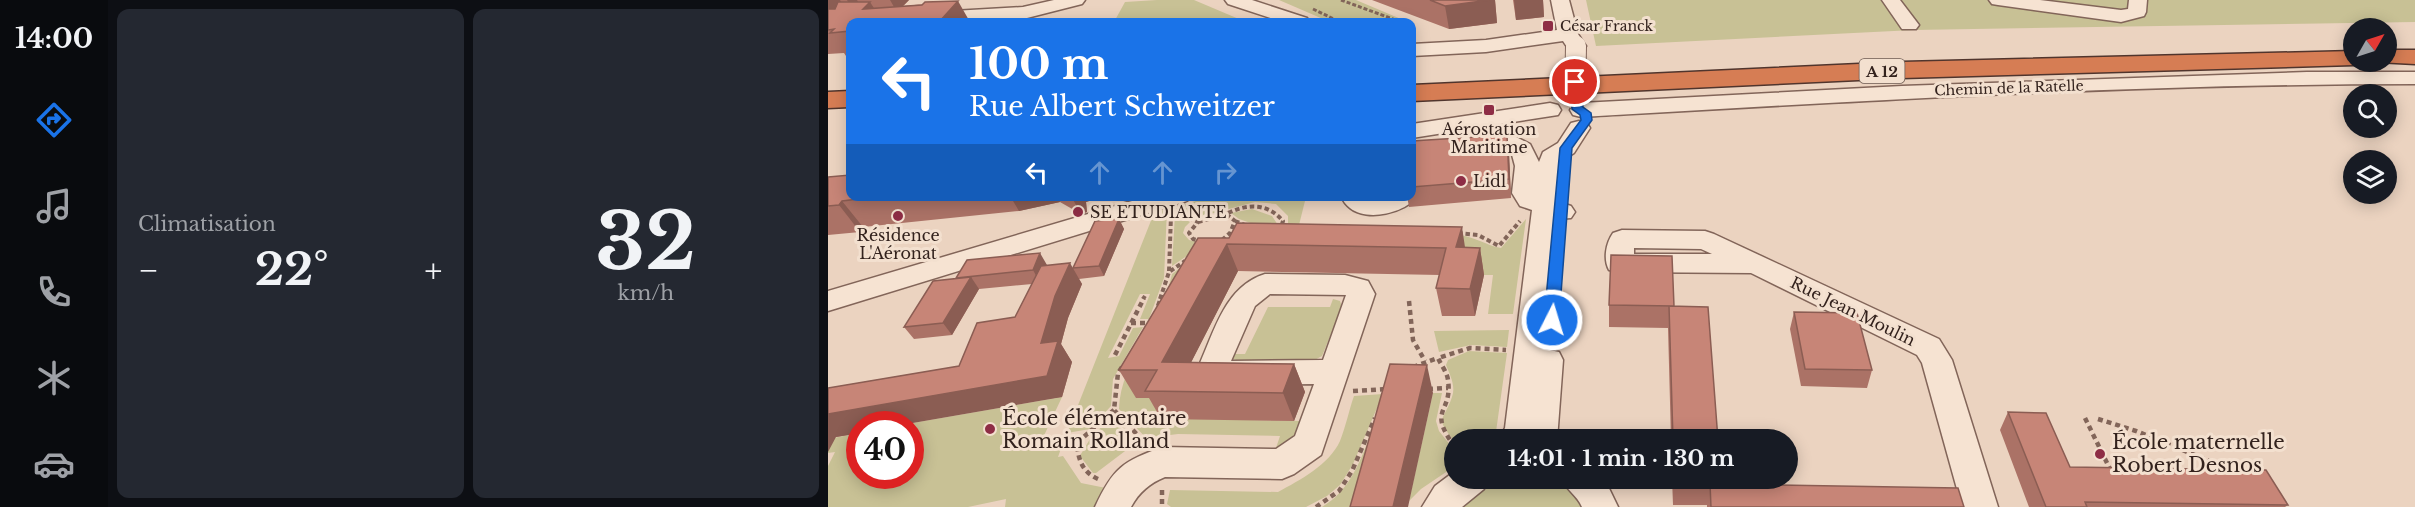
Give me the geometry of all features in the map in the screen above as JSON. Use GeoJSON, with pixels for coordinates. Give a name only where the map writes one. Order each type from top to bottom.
{"type":"FeatureCollection","features":[{"type":"Feature","properties":{"kind":"highway"},"geometry":{"type":"LineString","coordinates":[[2397,37],[2415,37]]}},
{"type":"Feature","properties":{"kind":"highway","name":"A 12"},"geometry":{"type":"LineString","coordinates":[[1769,53],[2343,38]]}},
{"type":"Feature","properties":{"kind":"highway"},"geometry":{"type":"LineString","coordinates":[[1565,48],[1596,61]]}},
{"type":"Feature","properties":{"kind":"highway"},"geometry":{"type":"LineString","coordinates":[[2397,57],[2415,57]]}},
{"type":"Feature","properties":{"kind":"highway","name":"A 12"},"geometry":{"type":"LineString","coordinates":[[1416,93],[1914,70],[2343,58]]}},
{"type":"Feature","properties":{"kind":"highway"},"geometry":{"type":"LineString","coordinates":[[1416,69],[1515,65]]}},
{"type":"Feature","properties":{"kind":"highway"},"geometry":{"type":"LineString","coordinates":[[828,89],[846,88]]}},
{"type":"Feature","properties":{"kind":"highway"},"geometry":{"type":"LineString","coordinates":[[828,100],[846,99]]}},
{"type":"Feature","properties":{"kind":"highway"},"geometry":{"type":"LineString","coordinates":[[828,120],[846,119]]}},
{"type":"Feature","properties":{"kind":"street"},"geometry":{"type":"LineString","coordinates":[[936,18],[1023,13],[1076,0]]}},
{"type":"Feature","properties":{"kind":"street"},"geometry":{"type":"LineString","coordinates":[[1234,0],[1288,18]]}},
{"type":"Feature","properties":{"kind":"street"},"geometry":{"type":"LineString","coordinates":[[1521,429],[1552,211],[1570,116],[1560,0]]}},
{"type":"Feature","properties":{"kind":"street"},"geometry":{"type":"LineString","coordinates":[[1891,0],[1909,25]]}},
{"type":"Feature","properties":{"kind":"street"},"geometry":{"type":"LineString","coordinates":[[1998,0],[2121,16],[2137,12],[2138,0]]}},
{"type":"Feature","properties":{"kind":"street"},"geometry":{"type":"LineString","coordinates":[[1416,50],[1486,46],[1565,48]]}},
{"type":"Feature","properties":{"kind":"street","name":"Chemin de la Ratelle"},"geometry":{"type":"LineString","coordinates":[[1416,130],[1455,123],[1520,117],[1570,116],[1639,106],[1902,92],[2284,79],[2415,78]]}},
{"type":"Feature","properties":{"kind":"street"},"geometry":{"type":"LineString","coordinates":[[1416,152],[1516,144],[1523,148],[1528,158],[1524,194],[1529,200],[1552,211]]}},
{"type":"Feature","properties":{"kind":"street"},"geometry":{"type":"LineString","coordinates":[[828,301],[1161,201]]}},
{"type":"Feature","properties":{"kind":"street"},"geometry":{"type":"LineString","coordinates":[[1355,201],[1364,206],[1397,201]]}},
{"type":"Feature","properties":{"kind":"street"},"geometry":{"type":"LineString","coordinates":[[1541,429],[1552,211]]}},
{"type":"Feature","properties":{"kind":"street","name":"Rue Jean Moulin"},"geometry":{"type":"LineString","coordinates":[[1754,264],[1928,347],[1937,360],[1980,507]]}},
{"type":"Feature","properties":{"kind":"street"},"geometry":{"type":"LineString","coordinates":[[1118,498],[1139,472],[1163,462],[1281,464],[1309,445],[1361,294],[1358,288],[1345,285],[1265,284],[1259,287],[1243,302],[1215,363],[1218,369],[1232,374],[1330,382]]}},
{"type":"Feature","properties":{"kind":"street"},"geometry":{"type":"LineString","coordinates":[[1440,507],[1458,489]]}},
{"type":"Feature","properties":{"kind":"street"},"geometry":{"type":"LineString","coordinates":[[1591,489],[1600,507]]}},
{"type":"Feature","properties":{"kind":"path"},"geometry":{"type":"LineString","coordinates":[[1341,0],[1353,7],[1393,18]]}},
{"type":"Feature","properties":{"kind":"path"},"geometry":{"type":"LineString","coordinates":[[1209,242],[1193,239],[1189,233],[1198,222],[1226,214],[1236,208],[1253,205],[1269,209],[1279,215],[1283,221],[1279,230]]}},
{"type":"Feature","properties":{"kind":"path"},"geometry":{"type":"LineString","coordinates":[[1156,310],[1169,272],[1170,221],[1173,210],[1198,222]]}},
{"type":"Feature","properties":{"kind":"path"},"geometry":{"type":"LineString","coordinates":[[1450,233],[1478,235],[1499,246],[1524,216],[1552,211]]}},
{"type":"Feature","properties":{"kind":"path"},"geometry":{"type":"LineString","coordinates":[[1226,214],[1235,221],[1255,228]]}},
{"type":"Feature","properties":{"kind":"path"},"geometry":{"type":"LineString","coordinates":[[1222,240],[1230,233],[1235,221]]}},
{"type":"Feature","properties":{"kind":"path"},"geometry":{"type":"LineString","coordinates":[[1215,241],[1232,239]]}},
{"type":"Feature","properties":{"kind":"path"},"geometry":{"type":"LineString","coordinates":[[1169,272],[1194,255]]}},
{"type":"Feature","properties":{"kind":"path"},"geometry":{"type":"LineString","coordinates":[[1115,356],[1145,296]]}},
{"type":"Feature","properties":{"kind":"path"},"geometry":{"type":"LineString","coordinates":[[1409,301],[1410,330],[1418,354],[1425,361]]}},
{"type":"Feature","properties":{"kind":"path"},"geometry":{"type":"LineString","coordinates":[[1143,333],[1153,316]]}},
{"type":"Feature","properties":{"kind":"path"},"geometry":{"type":"LineString","coordinates":[[1131,324],[1149,323]]}},
{"type":"Feature","properties":{"kind":"path"},"geometry":{"type":"LineString","coordinates":[[1404,371],[1425,361],[1470,348],[1511,350],[1514,363],[1530,364]]}},
{"type":"Feature","properties":{"kind":"path"},"geometry":{"type":"LineString","coordinates":[[1438,358],[1448,378],[1448,397],[1439,416],[1444,433]]}},
{"type":"Feature","properties":{"kind":"path"},"geometry":{"type":"LineString","coordinates":[[1118,498],[1089,476],[1078,458],[1077,443],[1114,410],[1118,373],[1124,363]]}},
{"type":"Feature","properties":{"kind":"path"},"geometry":{"type":"LineString","coordinates":[[1330,382],[1398,389]]}},
{"type":"Feature","properties":{"kind":"path"},"geometry":{"type":"LineString","coordinates":[[1383,399],[1390,382]]}},
{"type":"Feature","properties":{"kind":"path"},"geometry":{"type":"LineString","coordinates":[[1418,389],[1448,388]]}},
{"type":"Feature","properties":{"kind":"path"},"geometry":{"type":"LineString","coordinates":[[1316,507],[1339,491],[1352,471],[1379,409]]}},
{"type":"Feature","properties":{"kind":"path"},"geometry":{"type":"LineString","coordinates":[[1114,410],[1163,462]]}},
{"type":"Feature","properties":{"kind":"path"},"geometry":{"type":"LineString","coordinates":[[2085,418],[2113,476]]}},
{"type":"Feature","properties":{"kind":"path"},"geometry":{"type":"LineString","coordinates":[[2098,419],[2136,431],[2239,473]]}},
{"type":"Feature","properties":{"kind":"shaded area"},"geometry":{"type":"Polygon","coordinates":[[[1194,0],[1237,18],[1116,18],[1125,2],[1194,0]]]}},
{"type":"Feature","properties":{"kind":"shaded area"},"geometry":{"type":"Polygon","coordinates":[[[1279,0],[1356,0],[1399,18],[1321,18],[1279,0]]]}},
{"type":"Feature","properties":{"kind":"shaded area"},"geometry":{"type":"Polygon","coordinates":[[[1586,0],[2415,0],[2415,22],[2397,22],[2397,18],[2343,18],[2343,23],[1914,30],[1596,46],[1586,0]]]}},
{"type":"Feature","properties":{"kind":"shaded area"},"geometry":{"type":"Polygon","coordinates":[[[1196,201],[1305,201],[1298,229],[1280,233],[1288,224],[1288,216],[1276,204],[1255,202],[1195,218],[1174,207],[1196,201]]]}},
{"type":"Feature","properties":{"kind":"shaded area"},"geometry":{"type":"Polygon","coordinates":[[[1167,209],[1164,278],[1149,319],[1140,319],[1150,294],[1140,294],[1108,358],[1119,356],[1133,328],[1143,327],[1113,379],[1111,406],[1090,429],[1067,433],[1154,213],[1167,209]]]}},
{"type":"Feature","properties":{"kind":"shaded area"},"geometry":{"type":"Polygon","coordinates":[[[1252,209],[1272,216],[1278,225],[1268,229],[1239,219],[1231,213],[1252,209]]]}},
{"type":"Feature","properties":{"kind":"shaded area"},"geometry":{"type":"Polygon","coordinates":[[[1175,214],[1190,222],[1183,233],[1189,240],[1200,243],[1200,247],[1172,266],[1175,214]]]}},
{"type":"Feature","properties":{"kind":"shaded area"},"geometry":{"type":"Polygon","coordinates":[[[1526,219],[1513,314],[1488,314],[1493,275],[1460,275],[1248,251],[1162,418],[1300,421],[1297,431],[1286,444],[1276,448],[1280,436],[1178,434],[1146,438],[1119,409],[1121,391],[1127,374],[1160,309],[1172,274],[1208,246],[1460,235],[1501,248],[1526,219]]]}},
{"type":"Feature","properties":{"kind":"shaded area"},"geometry":{"type":"Polygon","coordinates":[[[1333,299],[1340,301],[1342,307],[1322,356],[1311,362],[1233,359],[1232,354],[1245,354],[1268,307],[1330,307],[1333,299]]]}},
{"type":"Feature","properties":{"kind":"shaded area"},"geometry":{"type":"Polygon","coordinates":[[[1509,330],[1507,347],[1471,345],[1439,352],[1434,331],[1509,330]]]}},
{"type":"Feature","properties":{"kind":"shaded area"},"geometry":{"type":"Polygon","coordinates":[[[1469,351],[1507,353],[1496,429],[1444,428],[1442,420],[1453,389],[1446,365],[1448,360],[1469,351]]]}},
{"type":"Feature","properties":{"kind":"shaded area"},"geometry":{"type":"Polygon","coordinates":[[[1433,393],[1442,393],[1436,421],[1444,437],[1444,473],[1421,489],[1409,501],[1433,393]]]}},
{"type":"Feature","properties":{"kind":"shaded area"},"geometry":{"type":"Polygon","coordinates":[[[1383,394],[1353,464],[1340,485],[1327,496],[1306,507],[1171,507],[1167,504],[1170,490],[1278,492],[1313,471],[1335,450],[1354,396],[1383,394]]]}},
{"type":"Feature","properties":{"kind":"shaded area"},"geometry":{"type":"Polygon","coordinates":[[[1062,397],[1041,442],[1065,437],[1058,457],[1063,456],[1081,483],[1106,488],[1098,507],[1005,507],[1006,499],[968,507],[828,507],[828,466],[835,452],[828,453],[828,439],[846,436],[846,489],[924,489],[924,421],[1062,397]]]}},
{"type":"Feature","properties":{"kind":"shaded area"},"geometry":{"type":"Polygon","coordinates":[[[1114,417],[1137,442],[1093,473],[1080,456],[1090,439],[1110,418],[1114,417]]]}},
{"type":"Feature","properties":{"kind":"shaded area"},"geometry":{"type":"Polygon","coordinates":[[[1370,436],[1367,507],[1322,507],[1346,485],[1357,467],[1370,436]]]}},
{"type":"Feature","properties":{"kind":"shaded area"},"geometry":{"type":"Polygon","coordinates":[[[1478,489],[1575,489],[1590,507],[1455,507],[1478,489]]]}},
{"type":"Feature","properties":{"kind":"building"},"geometry":{"type":"Polygon","coordinates":[[[1430,0],[1489,0],[1445,6],[1430,0]]]}},
{"type":"Feature","properties":{"kind":"building"},"geometry":{"type":"Polygon","coordinates":[[[958,1],[943,18],[846,18],[846,31],[830,33],[834,29],[828,30],[828,9],[835,9],[838,2],[870,2],[863,9],[922,5],[925,2],[958,1]]]}},
{"type":"Feature","properties":{"kind":"building"},"geometry":{"type":"Polygon","coordinates":[[[1507,135],[1509,179],[1416,187],[1416,141],[1507,135]]]}},
{"type":"Feature","properties":{"kind":"building"},"geometry":{"type":"Polygon","coordinates":[[[846,175],[846,201],[839,205],[828,206],[828,177],[846,175]]]}},
{"type":"Feature","properties":{"kind":"building"},"geometry":{"type":"Polygon","coordinates":[[[1119,219],[1099,266],[1073,268],[1095,221],[1119,219]]]}},
{"type":"Feature","properties":{"kind":"building"},"geometry":{"type":"Polygon","coordinates":[[[1237,223],[1462,227],[1456,247],[1480,248],[1470,289],[1436,288],[1446,248],[1227,244],[1162,362],[1294,364],[1283,393],[1145,391],[1157,370],[1119,370],[1198,238],[1229,238],[1237,223]]]}},
{"type":"Feature","properties":{"kind":"building"},"geometry":{"type":"Polygon","coordinates":[[[1040,253],[1033,270],[956,278],[967,260],[1040,253]]]}},
{"type":"Feature","properties":{"kind":"building"},"geometry":{"type":"Polygon","coordinates":[[[1611,255],[1672,256],[1674,306],[1609,305],[1611,255]]]}},
{"type":"Feature","properties":{"kind":"building"},"geometry":{"type":"Polygon","coordinates":[[[1070,263],[1055,296],[1041,343],[1058,341],[1047,376],[828,414],[828,388],[959,366],[977,323],[1015,317],[1041,266],[1070,263]]]}},
{"type":"Feature","properties":{"kind":"building"},"geometry":{"type":"Polygon","coordinates":[[[971,277],[943,323],[904,327],[933,281],[971,277]]]}},
{"type":"Feature","properties":{"kind":"building"},"geometry":{"type":"Polygon","coordinates":[[[1669,306],[1708,307],[1717,429],[1673,429],[1669,306]]]}},
{"type":"Feature","properties":{"kind":"building"},"geometry":{"type":"Polygon","coordinates":[[[1794,312],[1857,313],[1872,370],[1805,369],[1794,312]]]}},
{"type":"Feature","properties":{"kind":"building"},"geometry":{"type":"Polygon","coordinates":[[[1390,364],[1427,365],[1393,507],[1350,507],[1390,364]]]}},
{"type":"Feature","properties":{"kind":"building"},"geometry":{"type":"Polygon","coordinates":[[[2008,412],[2046,413],[2070,467],[2266,470],[2288,505],[2085,502],[2087,507],[2046,507],[2008,412]]]}},
{"type":"Feature","properties":{"kind":"building"},"geometry":{"type":"Polygon","coordinates":[[[1798,485],[1958,488],[1964,507],[1711,507],[1710,489],[1798,489],[1798,485]]]}},
{"type":"Feature","properties":{"kind":"place","name":"César Franck"},"geometry":{"type":"Point","coordinates":[1548,26]}},
{"type":"Feature","properties":{"kind":"place","name":"Aérostation Maritime"},"geometry":{"type":"Point","coordinates":[1489,110]}},
{"type":"Feature","properties":{"kind":"place","name":"Lidl"},"geometry":{"type":"Point","coordinates":[1461,181]}},
{"type":"Feature","properties":{"kind":"place","name":"SE ETUDIANTE"},"geometry":{"type":"Point","coordinates":[1078,212]}},
{"type":"Feature","properties":{"kind":"place","name":"Résidence L'Aéronat"},"geometry":{"type":"Point","coordinates":[898,216]}},
{"type":"Feature","properties":{"kind":"place","name":"École élémentaire Romain Rolland"},"geometry":{"type":"Point","coordinates":[990,429]}},
{"type":"Feature","properties":{"kind":"place","name":"École maternelle Robert Desnos"},"geometry":{"type":"Point","coordinates":[2100,454]}},
{"type":"Feature","properties":{"kind":"route"},"geometry":{"type":"LineString","coordinates":[[1552,320],[1566,148],[1587,120],[1585,113],[1578,109],[1575,99],[1575,82]]}}]}
